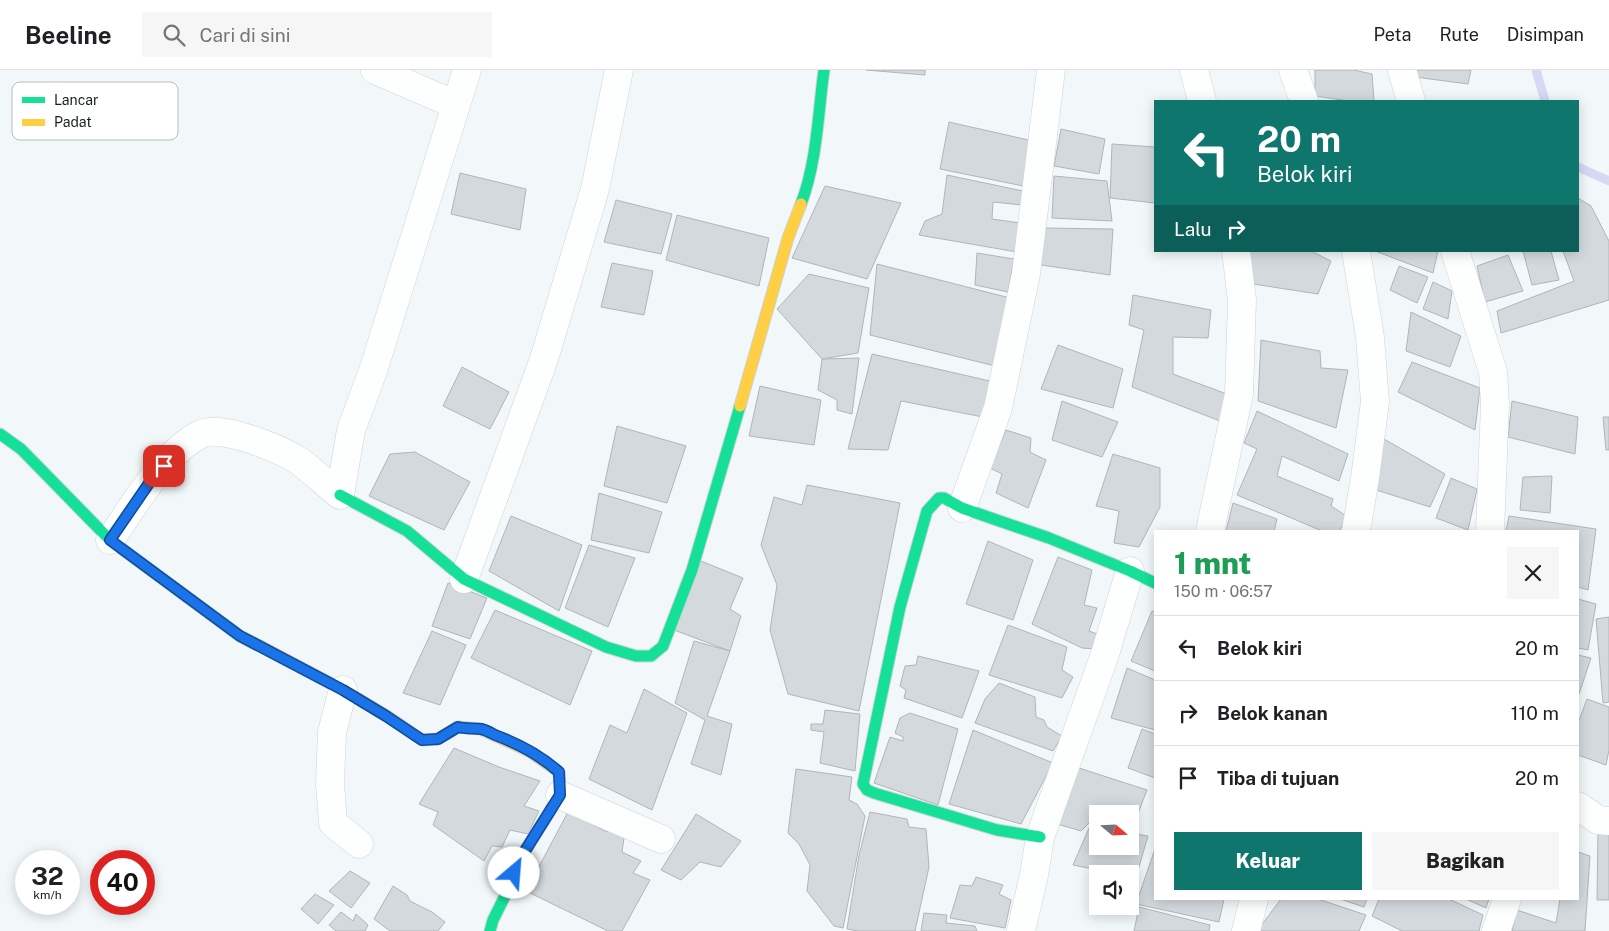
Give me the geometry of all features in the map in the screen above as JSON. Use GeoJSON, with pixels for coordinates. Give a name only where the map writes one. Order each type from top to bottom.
{"type":"FeatureCollection","features":[{"type":"Feature","properties":{"kind":"street"},"geometry":{"type":"LineString","coordinates":[[374,70],[456,105]]}},
{"type":"Feature","properties":{"kind":"street"},"geometry":{"type":"LineString","coordinates":[[340,495],[351,430],[373,371],[467,70]]}},
{"type":"Feature","properties":{"kind":"street"},"geometry":{"type":"LineString","coordinates":[[464,579],[544,359],[595,189],[618,70]]}},
{"type":"Feature","properties":{"kind":"street"},"geometry":{"type":"LineString","coordinates":[[110,540],[154,476],[185,444],[203,433],[227,432],[257,441],[298,460],[340,495],[407,531],[464,579],[606,646],[636,656],[651,656],[663,646],[692,570],[750,376],[788,238],[805,193],[813,152],[824,70]]}},
{"type":"Feature","properties":{"kind":"street"},"geometry":{"type":"LineString","coordinates":[[962,508],[998,408],[1024,284],[1052,70]]}},
{"type":"Feature","properties":{"kind":"street"},"geometry":{"type":"LineString","coordinates":[[1194,70],[1202,100]]}},
{"type":"Feature","properties":{"kind":"street"},"geometry":{"type":"LineString","coordinates":[[1293,70],[1304,100]]}},
{"type":"Feature","properties":{"kind":"street"},"geometry":{"type":"LineString","coordinates":[[1402,70],[1411,100]]}},
{"type":"Feature","properties":{"kind":"street"},"geometry":{"type":"LineString","coordinates":[[1210,530],[1239,394],[1242,300],[1236,252]]}},
{"type":"Feature","properties":{"kind":"street"},"geometry":{"type":"LineString","coordinates":[[1356,252],[1370,337],[1375,402],[1366,478],[1356,530]]}},
{"type":"Feature","properties":{"kind":"street"},"geometry":{"type":"LineString","coordinates":[[1456,252],[1493,372],[1496,404],[1490,530]]}},
{"type":"Feature","properties":{"kind":"street"},"geometry":{"type":"LineString","coordinates":[[0,434],[21,449],[110,540],[240,636],[343,690],[422,740],[438,739],[458,727],[480,729],[530,750],[559,772],[560,795],[518,862],[511,884],[492,920],[490,931]]}},
{"type":"Feature","properties":{"kind":"street"},"geometry":{"type":"LineString","coordinates":[[1040,837],[997,830],[874,793],[867,790],[863,784],[900,607],[927,511],[939,498],[944,498],[962,508],[1048,538],[1154,583]]}},
{"type":"Feature","properties":{"kind":"street"},"geometry":{"type":"LineString","coordinates":[[1021,931],[1034,875],[1040,837],[1105,654],[1130,571]]}},
{"type":"Feature","properties":{"kind":"street"},"geometry":{"type":"LineString","coordinates":[[343,690],[332,732],[330,784],[333,823],[359,844]]}},
{"type":"Feature","properties":{"kind":"street"},"geometry":{"type":"LineString","coordinates":[[560,795],[660,839]]}},
{"type":"Feature","properties":{"kind":"street"},"geometry":{"type":"LineString","coordinates":[[1579,807],[1598,820],[1609,821]]}},
{"type":"Feature","properties":{"kind":"street"},"geometry":{"type":"LineString","coordinates":[[1246,931],[1254,900]]}},
{"type":"Feature","properties":{"kind":"street"},"geometry":{"type":"LineString","coordinates":[[1496,931],[1507,900]]}},
{"type":"Feature","properties":{"kind":"building"},"geometry":{"type":"Polygon","coordinates":[[[866,70],[925,70],[925,75],[866,70]]]}},
{"type":"Feature","properties":{"kind":"building"},"geometry":{"type":"Polygon","coordinates":[[[1315,70],[1354,70],[1372,74],[1374,100],[1342,100],[1315,96],[1315,70]]]}},
{"type":"Feature","properties":{"kind":"building"},"geometry":{"type":"Polygon","coordinates":[[[1414,70],[1471,70],[1468,84],[1415,77],[1414,70]]]}},
{"type":"Feature","properties":{"kind":"building"},"geometry":{"type":"Polygon","coordinates":[[[949,122],[1033,141],[1028,187],[940,169],[949,122]]]}},
{"type":"Feature","properties":{"kind":"building"},"geometry":{"type":"Polygon","coordinates":[[[1061,129],[1105,139],[1099,174],[1054,166],[1061,129]]]}},
{"type":"Feature","properties":{"kind":"building"},"geometry":{"type":"Polygon","coordinates":[[[1112,144],[1154,147],[1154,203],[1110,198],[1112,144]]]}},
{"type":"Feature","properties":{"kind":"building"},"geometry":{"type":"Polygon","coordinates":[[[460,173],[526,189],[520,230],[451,214],[460,173]]]}},
{"type":"Feature","properties":{"kind":"building"},"geometry":{"type":"Polygon","coordinates":[[[947,175],[1023,191],[1022,205],[993,202],[992,219],[1020,223],[1017,252],[919,235],[925,221],[942,214],[947,175]]]}},
{"type":"Feature","properties":{"kind":"building"},"geometry":{"type":"Polygon","coordinates":[[[1054,176],[1107,181],[1112,221],[1052,218],[1054,176]]]}},
{"type":"Feature","properties":{"kind":"building"},"geometry":{"type":"Polygon","coordinates":[[[825,186],[901,203],[867,279],[792,258],[825,186]]]}},
{"type":"Feature","properties":{"kind":"building"},"geometry":{"type":"Polygon","coordinates":[[[1579,199],[1591,206],[1609,241],[1609,300],[1501,333],[1497,311],[1574,281],[1563,252],[1579,252],[1579,199]]]}},
{"type":"Feature","properties":{"kind":"building"},"geometry":{"type":"Polygon","coordinates":[[[616,200],[672,214],[661,254],[604,242],[616,200]]]}},
{"type":"Feature","properties":{"kind":"building"},"geometry":{"type":"Polygon","coordinates":[[[677,215],[769,238],[759,286],[666,260],[677,215]]]}},
{"type":"Feature","properties":{"kind":"building"},"geometry":{"type":"Polygon","coordinates":[[[1045,228],[1113,229],[1110,275],[1041,265],[1045,228]]]}},
{"type":"Feature","properties":{"kind":"building"},"geometry":{"type":"Polygon","coordinates":[[[1247,252],[1313,252],[1331,261],[1318,294],[1253,284],[1247,252]]]}},
{"type":"Feature","properties":{"kind":"building"},"geometry":{"type":"Polygon","coordinates":[[[1378,252],[1438,252],[1433,273],[1378,252]]]}},
{"type":"Feature","properties":{"kind":"building"},"geometry":{"type":"Polygon","coordinates":[[[1523,252],[1551,252],[1559,280],[1532,285],[1523,252]]]}},
{"type":"Feature","properties":{"kind":"building"},"geometry":{"type":"Polygon","coordinates":[[[977,253],[1014,259],[1008,292],[975,285],[977,253]]]}},
{"type":"Feature","properties":{"kind":"building"},"geometry":{"type":"Polygon","coordinates":[[[1508,255],[1523,291],[1485,302],[1477,266],[1508,255]]]}},
{"type":"Feature","properties":{"kind":"building"},"geometry":{"type":"Polygon","coordinates":[[[612,263],[653,271],[644,315],[601,307],[612,263]]]}},
{"type":"Feature","properties":{"kind":"building"},"geometry":{"type":"Polygon","coordinates":[[[877,264],[1010,298],[995,366],[870,335],[877,264]]]}},
{"type":"Feature","properties":{"kind":"building"},"geometry":{"type":"Polygon","coordinates":[[[1399,266],[1428,277],[1417,303],[1390,290],[1399,266]]]}},
{"type":"Feature","properties":{"kind":"building"},"geometry":{"type":"Polygon","coordinates":[[[809,274],[869,288],[858,353],[822,359],[777,309],[809,274]]]}},
{"type":"Feature","properties":{"kind":"building"},"geometry":{"type":"Polygon","coordinates":[[[1433,282],[1452,291],[1448,319],[1423,309],[1433,282]]]}},
{"type":"Feature","properties":{"kind":"building"},"geometry":{"type":"Polygon","coordinates":[[[1133,295],[1211,310],[1208,338],[1173,337],[1173,374],[1227,394],[1220,421],[1132,387],[1144,330],[1129,325],[1133,295]]]}},
{"type":"Feature","properties":{"kind":"building"},"geometry":{"type":"Polygon","coordinates":[[[1411,312],[1461,336],[1450,367],[1406,351],[1411,312]]]}},
{"type":"Feature","properties":{"kind":"building"},"geometry":{"type":"Polygon","coordinates":[[[1261,340],[1320,351],[1321,368],[1348,370],[1336,428],[1258,401],[1261,340]]]}},
{"type":"Feature","properties":{"kind":"building"},"geometry":{"type":"Polygon","coordinates":[[[1058,345],[1123,369],[1113,408],[1041,389],[1058,345]]]}},
{"type":"Feature","properties":{"kind":"building"},"geometry":{"type":"Polygon","coordinates":[[[872,354],[990,381],[983,417],[901,401],[888,450],[848,449],[872,354]]]}},
{"type":"Feature","properties":{"kind":"building"},"geometry":{"type":"Polygon","coordinates":[[[859,358],[852,414],[837,410],[837,400],[818,390],[822,359],[859,358]]]}},
{"type":"Feature","properties":{"kind":"building"},"geometry":{"type":"Polygon","coordinates":[[[1412,362],[1480,388],[1475,430],[1398,392],[1412,362]]]}},
{"type":"Feature","properties":{"kind":"building"},"geometry":{"type":"Polygon","coordinates":[[[462,367],[509,392],[490,429],[443,406],[462,367]]]}},
{"type":"Feature","properties":{"kind":"building"},"geometry":{"type":"Polygon","coordinates":[[[760,386],[821,400],[814,445],[749,436],[760,386]]]}},
{"type":"Feature","properties":{"kind":"building"},"geometry":{"type":"Polygon","coordinates":[[[1062,401],[1118,422],[1102,457],[1052,440],[1062,401]]]}},
{"type":"Feature","properties":{"kind":"building"},"geometry":{"type":"Polygon","coordinates":[[[1512,401],[1578,417],[1575,454],[1508,437],[1512,401]]]}},
{"type":"Feature","properties":{"kind":"building"},"geometry":{"type":"Polygon","coordinates":[[[1257,411],[1348,454],[1339,481],[1282,456],[1277,476],[1333,499],[1331,506],[1348,517],[1340,530],[1320,530],[1237,495],[1257,449],[1244,443],[1257,411]]]}},
{"type":"Feature","properties":{"kind":"building"},"geometry":{"type":"Polygon","coordinates":[[[1603,417],[1609,417],[1609,450],[1606,450],[1603,417]]]}},
{"type":"Feature","properties":{"kind":"building"},"geometry":{"type":"Polygon","coordinates":[[[617,426],[686,446],[667,503],[604,486],[617,426]]]}},
{"type":"Feature","properties":{"kind":"building"},"geometry":{"type":"Polygon","coordinates":[[[1006,430],[1031,438],[1030,452],[1046,460],[1028,508],[996,493],[1002,474],[990,468],[1006,430]]]}},
{"type":"Feature","properties":{"kind":"building"},"geometry":{"type":"Polygon","coordinates":[[[1384,439],[1445,474],[1430,507],[1373,489],[1384,439]]]}},
{"type":"Feature","properties":{"kind":"building"},"geometry":{"type":"Polygon","coordinates":[[[415,452],[470,482],[444,530],[369,496],[390,454],[415,452]]]}},
{"type":"Feature","properties":{"kind":"building"},"geometry":{"type":"Polygon","coordinates":[[[1113,454],[1160,468],[1160,507],[1139,547],[1114,543],[1119,511],[1096,506],[1113,454]]]}},
{"type":"Feature","properties":{"kind":"building"},"geometry":{"type":"Polygon","coordinates":[[[1552,476],[1550,513],[1520,510],[1523,477],[1552,476]]]}},
{"type":"Feature","properties":{"kind":"building"},"geometry":{"type":"Polygon","coordinates":[[[1451,478],[1477,489],[1468,530],[1436,518],[1451,478]]]}},
{"type":"Feature","properties":{"kind":"building"},"geometry":{"type":"Polygon","coordinates":[[[807,485],[900,503],[859,711],[788,694],[770,630],[777,585],[761,545],[774,497],[802,505],[807,485]]]}},
{"type":"Feature","properties":{"kind":"building"},"geometry":{"type":"Polygon","coordinates":[[[599,493],[662,512],[649,553],[591,540],[599,493]]]}},
{"type":"Feature","properties":{"kind":"building"},"geometry":{"type":"Polygon","coordinates":[[[1233,503],[1277,519],[1274,530],[1226,530],[1233,503]]]}},
{"type":"Feature","properties":{"kind":"building"},"geometry":{"type":"Polygon","coordinates":[[[511,516],[582,545],[559,611],[489,571],[511,516]]]}},
{"type":"Feature","properties":{"kind":"building"},"geometry":{"type":"Polygon","coordinates":[[[1509,516],[1596,529],[1588,590],[1579,587],[1579,530],[1506,530],[1509,516]]]}},
{"type":"Feature","properties":{"kind":"building"},"geometry":{"type":"Polygon","coordinates":[[[988,541],[1033,560],[1013,620],[966,604],[988,541]]]}},
{"type":"Feature","properties":{"kind":"building"},"geometry":{"type":"Polygon","coordinates":[[[589,545],[635,558],[608,627],[565,608],[589,545]]]}},
{"type":"Feature","properties":{"kind":"building"},"geometry":{"type":"Polygon","coordinates":[[[1058,557],[1092,570],[1084,605],[1097,608],[1089,631],[1100,635],[1095,649],[1082,648],[1032,624],[1058,557]]]}},
{"type":"Feature","properties":{"kind":"building"},"geometry":{"type":"Polygon","coordinates":[[[701,561],[743,578],[730,609],[741,616],[730,651],[674,630],[701,561]]]}},
{"type":"Feature","properties":{"kind":"building"},"geometry":{"type":"Polygon","coordinates":[[[448,583],[487,598],[470,639],[432,626],[448,583]]]}},
{"type":"Feature","properties":{"kind":"building"},"geometry":{"type":"Polygon","coordinates":[[[1579,599],[1596,604],[1588,650],[1579,648],[1579,599]]]}},
{"type":"Feature","properties":{"kind":"building"},"geometry":{"type":"Polygon","coordinates":[[[495,610],[592,651],[570,705],[471,658],[495,610]]]}},
{"type":"Feature","properties":{"kind":"building"},"geometry":{"type":"Polygon","coordinates":[[[1152,611],[1154,612],[1154,671],[1131,661],[1152,611]]]}},
{"type":"Feature","properties":{"kind":"building"},"geometry":{"type":"Polygon","coordinates":[[[1609,617],[1609,702],[1603,703],[1596,619],[1609,617]]]}},
{"type":"Feature","properties":{"kind":"building"},"geometry":{"type":"Polygon","coordinates":[[[1008,625],[1067,647],[1062,670],[1073,677],[1062,698],[989,675],[1008,625]]]}},
{"type":"Feature","properties":{"kind":"building"},"geometry":{"type":"Polygon","coordinates":[[[432,631],[466,645],[440,705],[403,693],[432,631]]]}},
{"type":"Feature","properties":{"kind":"building"},"geometry":{"type":"Polygon","coordinates":[[[694,641],[730,651],[707,716],[732,724],[721,775],[691,764],[705,720],[675,703],[694,641]]]}},
{"type":"Feature","properties":{"kind":"building"},"geometry":{"type":"Polygon","coordinates":[[[1579,655],[1591,658],[1579,694],[1579,655]]]}},
{"type":"Feature","properties":{"kind":"building"},"geometry":{"type":"Polygon","coordinates":[[[918,656],[979,671],[962,718],[904,698],[906,690],[900,686],[905,666],[916,665],[918,656]]]}},
{"type":"Feature","properties":{"kind":"building"},"geometry":{"type":"Polygon","coordinates":[[[1127,668],[1154,680],[1154,730],[1111,718],[1127,668]]]}},
{"type":"Feature","properties":{"kind":"building"},"geometry":{"type":"Polygon","coordinates":[[[999,683],[1035,697],[1036,717],[1044,720],[1047,727],[1062,736],[1053,751],[975,723],[985,699],[999,683]]]}},
{"type":"Feature","properties":{"kind":"building"},"geometry":{"type":"Polygon","coordinates":[[[644,689],[687,713],[652,810],[589,779],[610,725],[627,733],[644,689]]]}},
{"type":"Feature","properties":{"kind":"building"},"geometry":{"type":"Polygon","coordinates":[[[1587,699],[1609,707],[1609,750],[1606,765],[1579,755],[1579,720],[1587,699]]]}},
{"type":"Feature","properties":{"kind":"building"},"geometry":{"type":"Polygon","coordinates":[[[825,710],[860,714],[855,771],[820,763],[824,732],[811,730],[811,724],[823,724],[825,710]]]}},
{"type":"Feature","properties":{"kind":"building"},"geometry":{"type":"Polygon","coordinates":[[[910,713],[958,729],[938,805],[874,783],[890,737],[903,741],[903,737],[895,733],[900,718],[910,713]]]}},
{"type":"Feature","properties":{"kind":"building"},"geometry":{"type":"Polygon","coordinates":[[[1142,729],[1154,734],[1154,778],[1128,768],[1142,729]]]}},
{"type":"Feature","properties":{"kind":"building"},"geometry":{"type":"Polygon","coordinates":[[[973,730],[1053,763],[1021,824],[949,804],[973,730]]]}},
{"type":"Feature","properties":{"kind":"building"},"geometry":{"type":"Polygon","coordinates":[[[454,748],[499,767],[540,781],[524,806],[539,811],[528,834],[510,830],[502,847],[492,846],[484,861],[433,825],[438,812],[419,804],[454,748]]]}},
{"type":"Feature","properties":{"kind":"building"},"geometry":{"type":"Polygon","coordinates":[[[1079,768],[1147,790],[1139,811],[1139,805],[1089,805],[1089,823],[1081,831],[1057,824],[1079,768]]]}},
{"type":"Feature","properties":{"kind":"building"},"geometry":{"type":"Polygon","coordinates":[[[796,769],[852,777],[849,800],[857,804],[865,816],[843,928],[834,926],[807,891],[810,865],[799,844],[788,833],[796,769]]]}},
{"type":"Feature","properties":{"kind":"building"},"geometry":{"type":"Polygon","coordinates":[[[568,812],[607,832],[611,826],[625,831],[622,852],[641,861],[633,873],[650,880],[622,931],[608,931],[526,891],[568,812]]]}},
{"type":"Feature","properties":{"kind":"building"},"geometry":{"type":"Polygon","coordinates":[[[870,812],[907,819],[909,827],[926,829],[929,867],[915,931],[858,931],[847,929],[859,855],[870,812]]]}},
{"type":"Feature","properties":{"kind":"building"},"geometry":{"type":"Polygon","coordinates":[[[696,814],[741,841],[721,867],[700,862],[681,880],[661,870],[696,814]]]}},
{"type":"Feature","properties":{"kind":"building"},"geometry":{"type":"Polygon","coordinates":[[[1089,828],[1089,855],[1139,855],[1139,834],[1148,836],[1139,867],[1139,865],[1089,865],[1089,868],[1073,865],[1089,828]]]}},
{"type":"Feature","properties":{"kind":"building"},"geometry":{"type":"Polygon","coordinates":[[[1598,831],[1609,831],[1609,900],[1597,900],[1598,831]]]}},
{"type":"Feature","properties":{"kind":"building"},"geometry":{"type":"Polygon","coordinates":[[[1154,852],[1154,900],[1224,900],[1219,922],[1139,905],[1139,895],[1154,852]]]}},
{"type":"Feature","properties":{"kind":"building"},"geometry":{"type":"Polygon","coordinates":[[[1579,852],[1590,856],[1585,931],[1512,931],[1517,910],[1556,923],[1560,900],[1579,900],[1579,852]]]}},
{"type":"Feature","properties":{"kind":"building"},"geometry":{"type":"Polygon","coordinates":[[[350,871],[370,883],[351,908],[329,891],[350,871]]]}},
{"type":"Feature","properties":{"kind":"building"},"geometry":{"type":"Polygon","coordinates":[[[976,877],[1003,885],[999,894],[1011,900],[1005,928],[950,918],[960,885],[972,886],[976,877]]]}},
{"type":"Feature","properties":{"kind":"building"},"geometry":{"type":"Polygon","coordinates":[[[393,886],[407,895],[410,901],[432,912],[445,922],[438,931],[390,931],[374,919],[393,886]]]}},
{"type":"Feature","properties":{"kind":"building"},"geometry":{"type":"Polygon","coordinates":[[[315,894],[334,905],[318,924],[301,909],[315,894]]]}},
{"type":"Feature","properties":{"kind":"building"},"geometry":{"type":"Polygon","coordinates":[[[1280,900],[1321,900],[1366,915],[1359,931],[1257,931],[1280,900]]]}},
{"type":"Feature","properties":{"kind":"building"},"geometry":{"type":"Polygon","coordinates":[[[1343,900],[1367,900],[1364,907],[1343,900]]]}},
{"type":"Feature","properties":{"kind":"building"},"geometry":{"type":"Polygon","coordinates":[[[1379,900],[1451,900],[1483,915],[1479,931],[1402,931],[1372,916],[1379,900]]]}},
{"type":"Feature","properties":{"kind":"building"},"geometry":{"type":"Polygon","coordinates":[[[1468,900],[1489,900],[1486,908],[1468,900]]]}},
{"type":"Feature","properties":{"kind":"building"},"geometry":{"type":"Polygon","coordinates":[[[1139,907],[1210,925],[1209,931],[1134,931],[1137,915],[1139,915],[1139,907]]]}},
{"type":"Feature","properties":{"kind":"building"},"geometry":{"type":"Polygon","coordinates":[[[341,912],[353,921],[356,914],[368,925],[365,931],[336,931],[329,925],[341,912]]]}},
{"type":"Feature","properties":{"kind":"building"},"geometry":{"type":"Polygon","coordinates":[[[924,913],[947,915],[946,923],[975,926],[977,931],[921,931],[924,913]]]}},
{"type":"Feature","properties":{"kind":"waterway"},"geometry":{"type":"LineString","coordinates":[[1536,70],[1545,100]]}},
{"type":"Feature","properties":{"kind":"waterway"},"geometry":{"type":"LineString","coordinates":[[1579,167],[1609,181]]}},
{"type":"Feature","properties":{"kind":"traffic: fast"},"geometry":{"type":"LineString","coordinates":[[801,204],[814,155],[824,70]]}},
{"type":"Feature","properties":{"kind":"traffic: fast"},"geometry":{"type":"LineString","coordinates":[[340,495],[407,531],[464,579],[606,647],[636,656],[651,656],[663,646],[692,570],[740,406]]}},
{"type":"Feature","properties":{"kind":"traffic: fast"},"geometry":{"type":"LineString","coordinates":[[0,434],[21,449],[110,540],[240,636],[260,646]]}},
{"type":"Feature","properties":{"kind":"traffic: fast"},"geometry":{"type":"LineString","coordinates":[[1040,837],[997,830],[874,793],[867,790],[863,784],[900,607],[927,511],[939,498],[944,498],[962,508],[1049,538],[1154,583]]}},
{"type":"Feature","properties":{"kind":"traffic: fast"},"geometry":{"type":"LineString","coordinates":[[490,931],[493,920],[511,884],[518,862],[560,795],[559,772]]}},
{"type":"Feature","properties":{"kind":"traffic: slow"},"geometry":{"type":"LineString","coordinates":[[740,406],[788,238],[801,204]]}},
{"type":"Feature","properties":{"kind":"traffic: slow"},"geometry":{"type":"LineString","coordinates":[[260,646],[343,690],[387,716],[422,740],[438,739],[458,727],[481,729],[529,751],[559,772]]}},
{"type":"Feature","properties":{"kind":"route"},"geometry":{"type":"LineString","coordinates":[[164,466],[154,476],[110,540],[240,636],[343,690],[422,740],[438,739],[458,727],[480,729],[530,750],[559,772],[560,795],[518,862],[514,873]]}}]}
